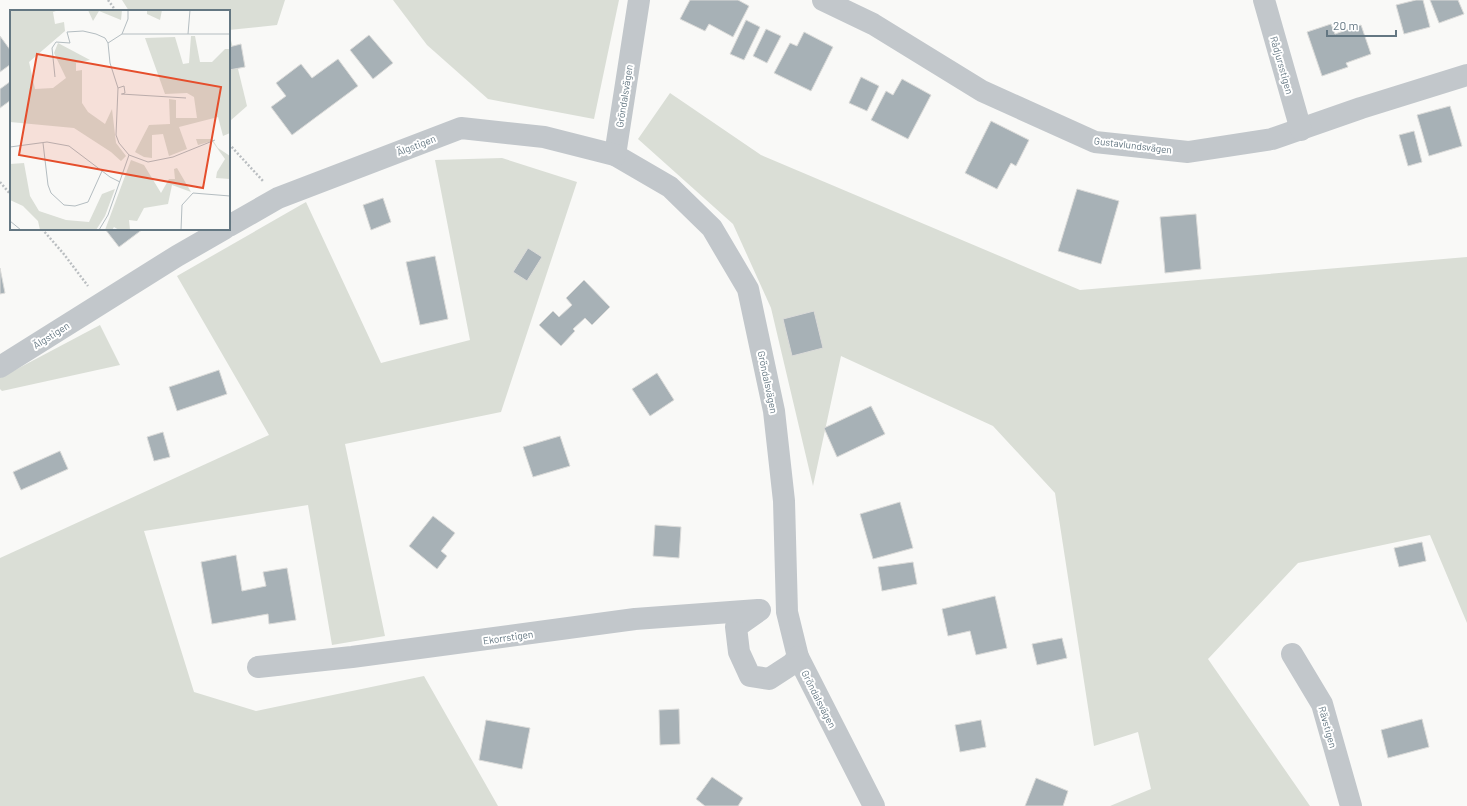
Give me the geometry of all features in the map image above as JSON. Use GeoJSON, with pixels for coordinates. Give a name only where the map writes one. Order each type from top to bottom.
{"type":"FeatureCollection","features":[{"type":"Feature","properties":{"kind":"street","name":"Gröndalsvägen"},"geometry":{"type":"LineString","coordinates":[[639,0],[615,154],[670,187],[712,228],[748,289],[774,411],[784,501],[787,612],[798,657],[874,806]]}},
{"type":"Feature","properties":{"kind":"street","name":"Gustavlundsvägen"},"geometry":{"type":"LineString","coordinates":[[823,0],[873,24],[982,91],[1095,142],[1188,152],[1272,139],[1361,108],[1467,75]]}},
{"type":"Feature","properties":{"kind":"street","name":"Rådjursstigen"},"geometry":{"type":"LineString","coordinates":[[1264,0],[1301,130]]}},
{"type":"Feature","properties":{"kind":"street","name":"Älgstigen"},"geometry":{"type":"LineString","coordinates":[[230,225],[278,198],[461,128],[544,137],[615,154]]}},
{"type":"Feature","properties":{"kind":"street","name":"Älgstigen"},"geometry":{"type":"LineString","coordinates":[[0,367],[177,256],[222,230]]}},
{"type":"Feature","properties":{"kind":"street","name":"Ekorrstigen"},"geometry":{"type":"LineString","coordinates":[[258,667],[352,657],[635,618],[758,610],[787,612]]}},
{"type":"Feature","properties":{"kind":"street"},"geometry":{"type":"LineString","coordinates":[[758,610],[736,627],[739,652],[750,676],[769,679],[792,664],[798,657]]}},
{"type":"Feature","properties":{"kind":"street","name":"Rävstigen"},"geometry":{"type":"LineString","coordinates":[[1292,654],[1322,704],[1351,806]]}},
{"type":"Feature","properties":{"kind":"path"},"geometry":{"type":"LineString","coordinates":[[108,0],[115,10]]}},
{"type":"Feature","properties":{"kind":"path"},"geometry":{"type":"LineString","coordinates":[[230,145],[278,198]]}},
{"type":"Feature","properties":{"kind":"path"},"geometry":{"type":"LineString","coordinates":[[0,182],[10,194]]}},
{"type":"Feature","properties":{"kind":"path"},"geometry":{"type":"LineString","coordinates":[[43,230],[63,253],[101,303]]}},
{"type":"Feature","properties":{"kind":"shaded area"},"geometry":{"type":"Polygon","coordinates":[[[122,0],[285,0],[277,25],[230,30],[230,10],[128,10],[122,0]]]}},
{"type":"Feature","properties":{"kind":"shaded area"},"geometry":{"type":"Polygon","coordinates":[[[393,0],[619,0],[594,119],[488,99],[427,45],[393,0]]]}},
{"type":"Feature","properties":{"kind":"shaded area"},"geometry":{"type":"Polygon","coordinates":[[[230,36],[247,106],[230,121],[230,36]]]}},
{"type":"Feature","properties":{"kind":"shaded area"},"geometry":{"type":"Polygon","coordinates":[[[670,93],[761,155],[1080,290],[1467,257],[1467,623],[1430,535],[1298,563],[1208,659],[1310,806],[1110,806],[1151,789],[1138,732],[1094,746],[1055,493],[993,426],[841,356],[813,486],[771,308],[733,224],[638,139],[670,93]]]}},
{"type":"Feature","properties":{"kind":"shaded area"},"geometry":{"type":"Polygon","coordinates":[[[502,158],[577,182],[501,412],[345,444],[385,636],[332,645],[308,505],[144,531],[194,692],[256,711],[424,676],[498,806],[0,806],[0,558],[269,435],[177,276],[306,202],[381,363],[470,340],[435,160],[502,158]]]}},
{"type":"Feature","properties":{"kind":"shaded area"},"geometry":{"type":"Polygon","coordinates":[[[100,325],[120,365],[2,391],[0,389],[0,378],[100,325]]]}},
{"type":"Feature","properties":{"kind":"building"},"geometry":{"type":"Polygon","coordinates":[[[690,0],[738,0],[749,6],[733,37],[709,24],[705,31],[680,19],[690,0]]]}},
{"type":"Feature","properties":{"kind":"building"},"geometry":{"type":"Polygon","coordinates":[[[1416,0],[1423,0],[1430,27],[1404,34],[1396,5],[1416,0]]]}},
{"type":"Feature","properties":{"kind":"building"},"geometry":{"type":"Polygon","coordinates":[[[1430,0],[1458,0],[1464,14],[1439,23],[1430,0]]]}},
{"type":"Feature","properties":{"kind":"building"},"geometry":{"type":"Polygon","coordinates":[[[746,20],[760,27],[744,60],[730,54],[746,20]]]}},
{"type":"Feature","properties":{"kind":"building"},"geometry":{"type":"Polygon","coordinates":[[[1331,24],[1335,34],[1361,25],[1371,54],[1346,63],[1348,67],[1322,76],[1307,32],[1331,24]]]}},
{"type":"Feature","properties":{"kind":"building"},"geometry":{"type":"Polygon","coordinates":[[[766,29],[781,36],[767,63],[753,56],[766,29]]]}},
{"type":"Feature","properties":{"kind":"building"},"geometry":{"type":"Polygon","coordinates":[[[804,32],[833,47],[811,91],[774,73],[790,43],[797,46],[804,32]]]}},
{"type":"Feature","properties":{"kind":"building"},"geometry":{"type":"Polygon","coordinates":[[[369,35],[393,63],[373,79],[350,50],[369,35]]]}},
{"type":"Feature","properties":{"kind":"building"},"geometry":{"type":"Polygon","coordinates":[[[0,36],[10,50],[10,65],[0,72],[0,36]]]}},
{"type":"Feature","properties":{"kind":"building"},"geometry":{"type":"Polygon","coordinates":[[[241,44],[245,67],[230,70],[230,47],[241,44]]]}},
{"type":"Feature","properties":{"kind":"building"},"geometry":{"type":"Polygon","coordinates":[[[338,59],[358,86],[292,135],[271,107],[286,96],[276,83],[301,64],[312,78],[338,59]]]}},
{"type":"Feature","properties":{"kind":"building"},"geometry":{"type":"Polygon","coordinates":[[[861,77],[879,86],[867,111],[849,103],[861,77]]]}},
{"type":"Feature","properties":{"kind":"building"},"geometry":{"type":"Polygon","coordinates":[[[902,79],[931,95],[908,139],[871,120],[886,91],[893,95],[902,79]]]}},
{"type":"Feature","properties":{"kind":"building"},"geometry":{"type":"Polygon","coordinates":[[[10,82],[10,101],[0,108],[0,89],[10,82]]]}},
{"type":"Feature","properties":{"kind":"building"},"geometry":{"type":"Polygon","coordinates":[[[1450,106],[1462,146],[1429,156],[1417,115],[1450,106]]]}},
{"type":"Feature","properties":{"kind":"building"},"geometry":{"type":"Polygon","coordinates":[[[991,121],[1029,140],[1016,166],[1011,163],[997,189],[965,173],[991,121]]]}},
{"type":"Feature","properties":{"kind":"building"},"geometry":{"type":"Polygon","coordinates":[[[1414,131],[1422,162],[1408,166],[1399,135],[1414,131]]]}},
{"type":"Feature","properties":{"kind":"building"},"geometry":{"type":"Polygon","coordinates":[[[1077,189],[1119,201],[1101,264],[1058,251],[1077,189]]]}},
{"type":"Feature","properties":{"kind":"building"},"geometry":{"type":"Polygon","coordinates":[[[383,198],[391,222],[371,230],[363,205],[383,198]]]}},
{"type":"Feature","properties":{"kind":"building"},"geometry":{"type":"Polygon","coordinates":[[[1196,214],[1201,269],[1165,273],[1160,217],[1196,214]]]}},
{"type":"Feature","properties":{"kind":"building"},"geometry":{"type":"Polygon","coordinates":[[[106,230],[142,230],[119,247],[106,230]]]}},
{"type":"Feature","properties":{"kind":"building"},"geometry":{"type":"Polygon","coordinates":[[[528,248],[542,257],[527,281],[513,272],[528,248]]]}},
{"type":"Feature","properties":{"kind":"building"},"geometry":{"type":"Polygon","coordinates":[[[435,256],[448,319],[420,325],[406,262],[435,256]]]}},
{"type":"Feature","properties":{"kind":"building"},"geometry":{"type":"Polygon","coordinates":[[[0,268],[5,293],[0,294],[0,268]]]}},
{"type":"Feature","properties":{"kind":"building"},"geometry":{"type":"Polygon","coordinates":[[[584,280],[610,307],[592,325],[585,318],[573,329],[575,331],[561,346],[539,325],[553,311],[559,317],[572,305],[566,298],[584,280]]]}},
{"type":"Feature","properties":{"kind":"building"},"geometry":{"type":"Polygon","coordinates":[[[814,311],[823,348],[792,356],[783,319],[814,311]]]}},
{"type":"Feature","properties":{"kind":"building"},"geometry":{"type":"Polygon","coordinates":[[[219,370],[227,394],[177,411],[169,387],[219,370]]]}},
{"type":"Feature","properties":{"kind":"building"},"geometry":{"type":"Polygon","coordinates":[[[657,373],[674,400],[650,416],[632,389],[657,373]]]}},
{"type":"Feature","properties":{"kind":"building"},"geometry":{"type":"Polygon","coordinates":[[[871,406],[885,434],[837,457],[824,428],[871,406]]]}},
{"type":"Feature","properties":{"kind":"building"},"geometry":{"type":"Polygon","coordinates":[[[163,432],[170,457],[154,461],[147,437],[163,432]]]}},
{"type":"Feature","properties":{"kind":"building"},"geometry":{"type":"Polygon","coordinates":[[[560,436],[570,466],[533,477],[523,447],[560,436]]]}},
{"type":"Feature","properties":{"kind":"building"},"geometry":{"type":"Polygon","coordinates":[[[60,451],[68,469],[21,490],[13,472],[60,451]]]}},
{"type":"Feature","properties":{"kind":"building"},"geometry":{"type":"Polygon","coordinates":[[[900,502],[913,548],[873,559],[860,514],[900,502]]]}},
{"type":"Feature","properties":{"kind":"building"},"geometry":{"type":"Polygon","coordinates":[[[433,516],[455,533],[441,551],[447,556],[437,569],[409,546],[433,516]]]}},
{"type":"Feature","properties":{"kind":"building"},"geometry":{"type":"Polygon","coordinates":[[[655,525],[681,527],[679,558],[653,556],[655,525]]]}},
{"type":"Feature","properties":{"kind":"building"},"geometry":{"type":"Polygon","coordinates":[[[1422,542],[1426,561],[1399,567],[1394,548],[1422,542]]]}},
{"type":"Feature","properties":{"kind":"building"},"geometry":{"type":"Polygon","coordinates":[[[236,555],[242,591],[266,586],[263,572],[287,568],[296,620],[269,624],[268,614],[212,624],[201,562],[236,555]]]}},
{"type":"Feature","properties":{"kind":"building"},"geometry":{"type":"Polygon","coordinates":[[[913,562],[917,584],[882,591],[878,567],[913,562]]]}},
{"type":"Feature","properties":{"kind":"building"},"geometry":{"type":"Polygon","coordinates":[[[995,596],[1007,648],[976,655],[970,631],[948,636],[942,609],[995,596]]]}},
{"type":"Feature","properties":{"kind":"building"},"geometry":{"type":"Polygon","coordinates":[[[1062,638],[1067,658],[1037,665],[1032,644],[1062,638]]]}},
{"type":"Feature","properties":{"kind":"building"},"geometry":{"type":"Polygon","coordinates":[[[679,709],[680,744],[660,745],[659,710],[679,709]]]}},
{"type":"Feature","properties":{"kind":"building"},"geometry":{"type":"Polygon","coordinates":[[[1422,719],[1429,747],[1388,758],[1381,730],[1422,719]]]}},
{"type":"Feature","properties":{"kind":"building"},"geometry":{"type":"Polygon","coordinates":[[[486,720],[530,728],[522,769],[479,760],[486,720]]]}},
{"type":"Feature","properties":{"kind":"building"},"geometry":{"type":"Polygon","coordinates":[[[981,720],[986,747],[960,752],[955,725],[981,720]]]}},
{"type":"Feature","properties":{"kind":"building"},"geometry":{"type":"Polygon","coordinates":[[[712,777],[743,798],[738,806],[705,806],[696,799],[712,777]]]}},
{"type":"Feature","properties":{"kind":"building"},"geometry":{"type":"Polygon","coordinates":[[[1036,778],[1068,791],[1063,806],[1025,806],[1036,778]]]}}]}
